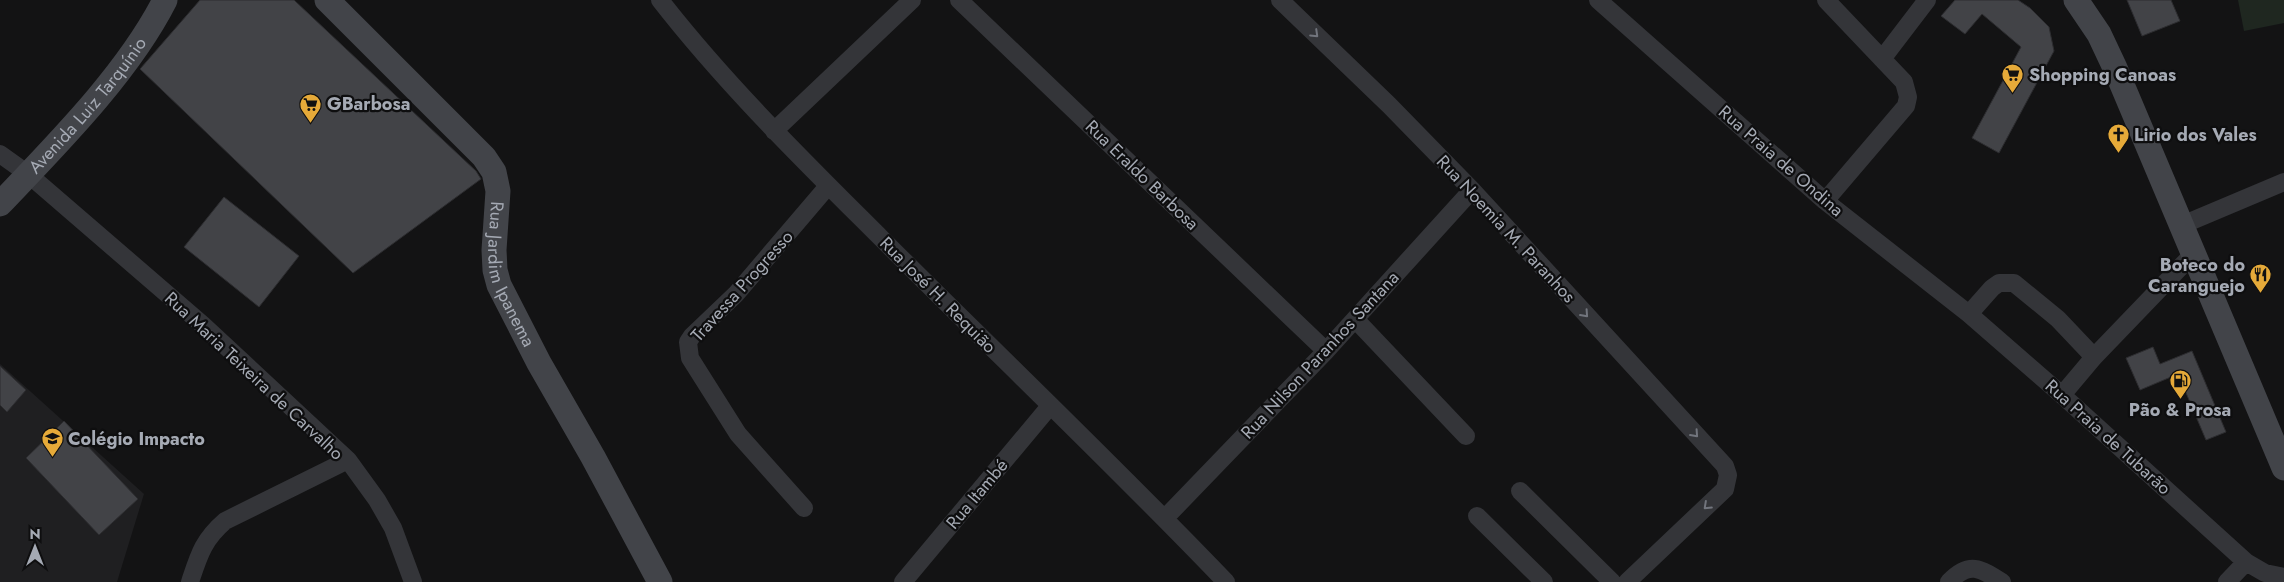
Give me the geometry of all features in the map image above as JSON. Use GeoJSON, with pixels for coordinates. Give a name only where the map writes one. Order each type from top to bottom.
{"type":"FeatureCollection","features":[{"type":"Feature","properties":{"kind":"street","name":"Avenida Luiz Tarquínio"},"geometry":{"type":"LineString","coordinates":[[0,204],[109,84],[151,28],[165,0]]}},
{"type":"Feature","properties":{"kind":"street","name":"Rua Jardim Ipanema"},"geometry":{"type":"LineString","coordinates":[[327,0],[484,156],[494,172],[498,191],[494,250],[495,270],[499,285],[539,363],[593,457],[660,582]]}},
{"type":"Feature","properties":{"kind":"street","name":"Rua José H. Requião"},"geometry":{"type":"LineString","coordinates":[[660,0],[715,68],[774,131],[1165,518],[1226,582]]}},
{"type":"Feature","properties":{"kind":"street"},"geometry":{"type":"LineString","coordinates":[[774,131],[912,0]]}},
{"type":"Feature","properties":{"kind":"street","name":"Rua Eraldo Barbosa"},"geometry":{"type":"LineString","coordinates":[[958,0],[1326,351]]}},
{"type":"Feature","properties":{"kind":"street","name":"Rua Noemia M. Paranhos"},"geometry":{"type":"LineString","coordinates":[[1280,0],[1389,105],[1472,190],[1725,466],[1728,475],[1725,490],[1627,582]]}},
{"type":"Feature","properties":{"kind":"street","name":"Rua Praia de Ondina"},"geometry":{"type":"LineString","coordinates":[[1598,0],[1825,201],[1969,314]]}},
{"type":"Feature","properties":{"kind":"street"},"geometry":{"type":"LineString","coordinates":[[1825,201],[1906,106],[1908,97],[1904,82],[1826,0]]}},
{"type":"Feature","properties":{"kind":"street"},"geometry":{"type":"LineString","coordinates":[[1882,59],[1927,0]]}},
{"type":"Feature","properties":{"kind":"street"},"geometry":{"type":"LineString","coordinates":[[2076,0],[2098,34],[2115,68],[2284,468]]}},
{"type":"Feature","properties":{"kind":"street","name":"Rua Maria Teixeira de Carvalho"},"geometry":{"type":"LineString","coordinates":[[0,154],[28,174],[203,326],[348,460],[225,521],[212,532],[202,546],[190,582]]}},
{"type":"Feature","properties":{"kind":"street"},"geometry":{"type":"LineString","coordinates":[[2182,225],[2284,182]]}},
{"type":"Feature","properties":{"kind":"street","name":"Travessa Progresso"},"geometry":{"type":"LineString","coordinates":[[804,508],[738,434],[690,358],[688,342],[742,288],[828,186]]}},
{"type":"Feature","properties":{"kind":"street","name":"Rua Nilson Paranhos Santana"},"geometry":{"type":"LineString","coordinates":[[1165,518],[1326,351],[1472,190]]}},
{"type":"Feature","properties":{"kind":"street"},"geometry":{"type":"LineString","coordinates":[[2062,395],[2094,357],[2194,253]]}},
{"type":"Feature","properties":{"kind":"street"},"geometry":{"type":"LineString","coordinates":[[1969,314],[1992,288],[1999,283],[2014,284],[2058,319],[2094,357]]}},
{"type":"Feature","properties":{"kind":"street","name":"Rua Praia de Tubarão"},"geometry":{"type":"LineString","coordinates":[[1969,314],[2062,395],[2246,562],[2261,578],[2284,578]]}},
{"type":"Feature","properties":{"kind":"street"},"geometry":{"type":"LineString","coordinates":[[1355,319],[1466,436]]}},
{"type":"Feature","properties":{"kind":"street","name":"Rua Itambé"},"geometry":{"type":"LineString","coordinates":[[910,580],[1050,406]]}},
{"type":"Feature","properties":{"kind":"street"},"geometry":{"type":"LineString","coordinates":[[348,460],[377,500],[392,528],[413,582]]}},
{"type":"Feature","properties":{"kind":"street"},"geometry":{"type":"LineString","coordinates":[[1520,490],[1612,582]]}},
{"type":"Feature","properties":{"kind":"street"},"geometry":{"type":"LineString","coordinates":[[1477,516],[1544,582]]}},
{"type":"Feature","properties":{"kind":"street"},"geometry":{"type":"LineString","coordinates":[[2227,582],[2246,562]]}},
{"type":"Feature","properties":{"kind":"street"},"geometry":{"type":"LineString","coordinates":[[1949,582],[1958,573],[1969,569],[1981,569],[2002,582]]}},
{"type":"Feature","properties":{"kind":"shaded area"},"geometry":{"type":"Polygon","coordinates":[[[2238,0],[2284,0],[2284,23],[2244,31],[2238,0]]]}},
{"type":"Feature","properties":{"kind":"shaded area","name":"Colégio Impacto"},"geometry":{"type":"Polygon","coordinates":[[[0,364],[144,494],[117,582],[0,582],[0,364]]]}},
{"type":"Feature","properties":{"kind":"building","name":"GBarbosa"},"geometry":{"type":"Polygon","coordinates":[[[200,0],[294,0],[476,171],[481,179],[353,273],[140,69],[200,0]]]}},
{"type":"Feature","properties":{"kind":"building","name":"Shopping Canoas"},"geometry":{"type":"Polygon","coordinates":[[[1955,0],[2018,0],[2030,8],[2049,27],[2054,51],[1999,153],[1972,138],[2021,47],[1982,14],[1965,34],[1941,16],[1955,0]]]}},
{"type":"Feature","properties":{"kind":"building"},"geometry":{"type":"Polygon","coordinates":[[[2127,0],[2171,0],[2180,21],[2142,36],[2127,0]]]}},
{"type":"Feature","properties":{"kind":"building"},"geometry":{"type":"Polygon","coordinates":[[[224,197],[299,256],[259,307],[184,247],[224,197]]]}},
{"type":"Feature","properties":{"kind":"building"},"geometry":{"type":"Polygon","coordinates":[[[2153,347],[2160,364],[2192,351],[2226,432],[2206,440],[2178,374],[2140,390],[2126,358],[2153,347]]]}},
{"type":"Feature","properties":{"kind":"building"},"geometry":{"type":"Polygon","coordinates":[[[0,366],[26,390],[7,412],[0,405],[0,366]]]}},
{"type":"Feature","properties":{"kind":"building"},"geometry":{"type":"Polygon","coordinates":[[[64,421],[138,499],[99,535],[26,458],[64,421]]]}},
{"type":"Feature","properties":{"kind":"place","name":"Shopping Canoas"},"geometry":{"type":"Point","coordinates":[2013,94]}},
{"type":"Feature","properties":{"kind":"place","name":"GBarbosa"},"geometry":{"type":"Point","coordinates":[311,123]}},
{"type":"Feature","properties":{"kind":"place","name":"Lirio dos Vales"},"geometry":{"type":"Point","coordinates":[2118,154]}},
{"type":"Feature","properties":{"kind":"place","name":"Boteco do Caranguejo"},"geometry":{"type":"Point","coordinates":[2261,294]}},
{"type":"Feature","properties":{"kind":"place","name":"Pão & Prosa"},"geometry":{"type":"Point","coordinates":[2180,399]}},
{"type":"Feature","properties":{"kind":"place","name":"Colégio Impacto"},"geometry":{"type":"Point","coordinates":[52,458]}}]}
